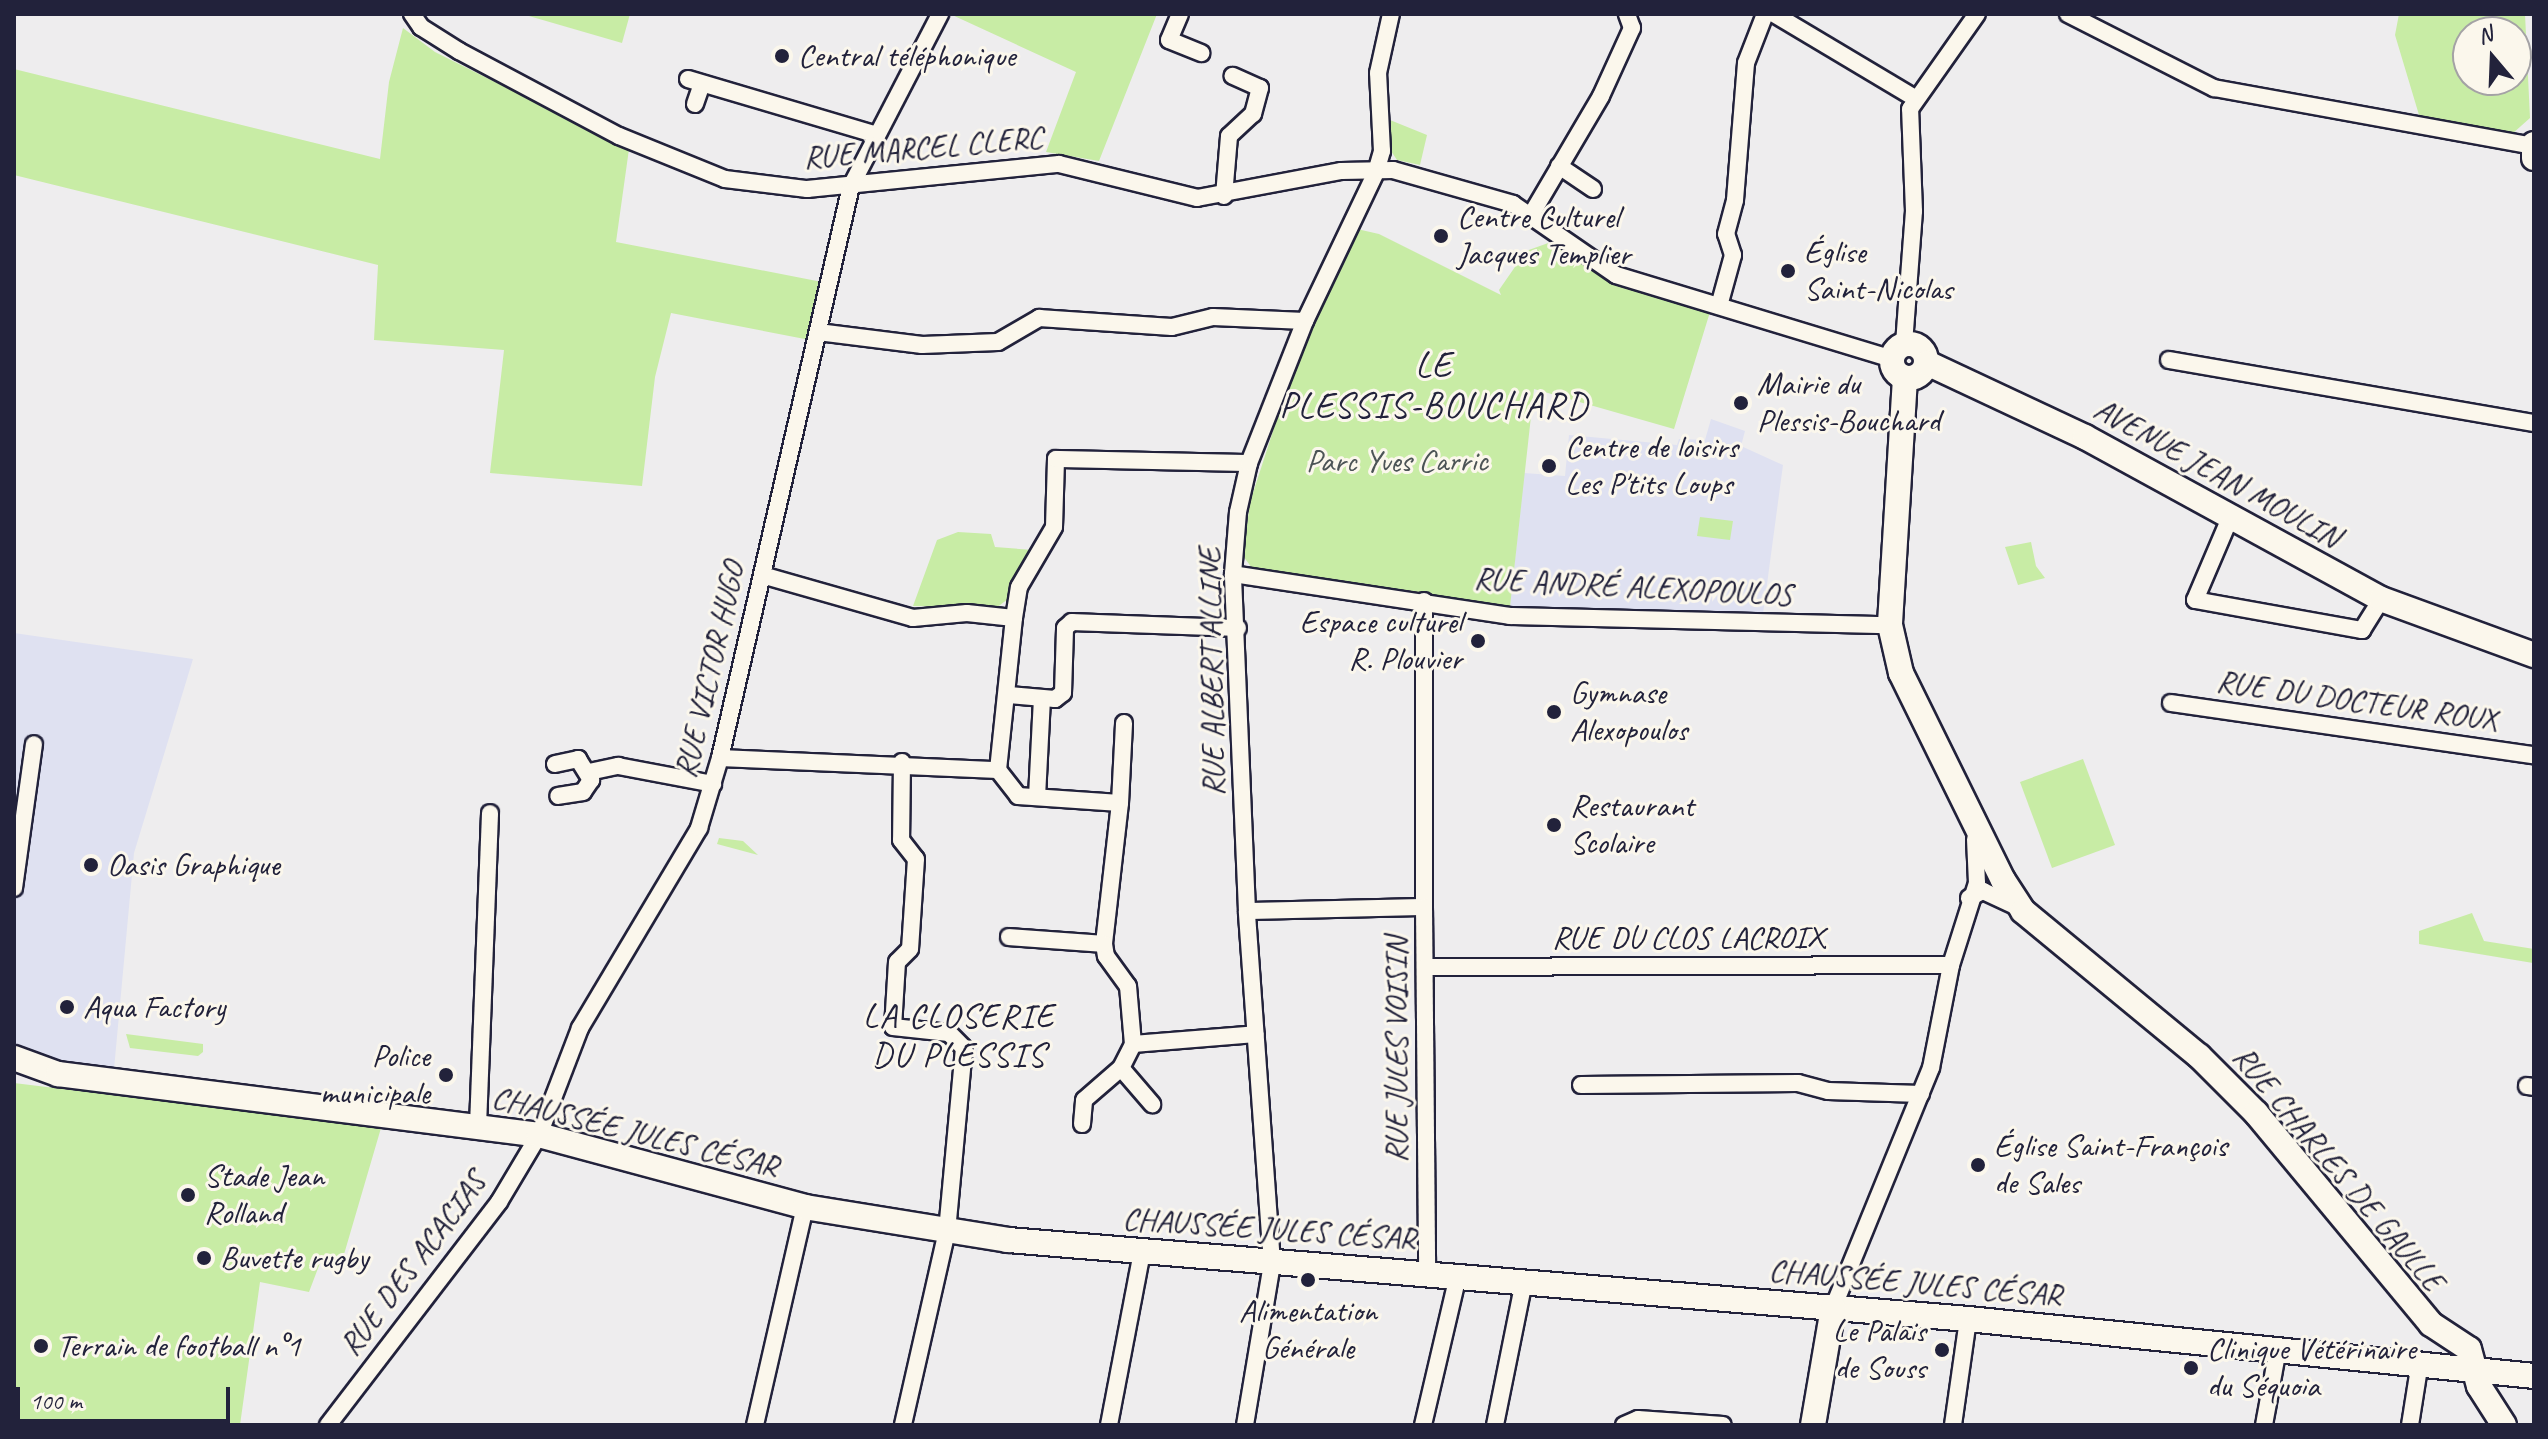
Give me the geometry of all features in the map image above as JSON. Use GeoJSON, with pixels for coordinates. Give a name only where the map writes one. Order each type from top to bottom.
{"type":"FeatureCollection","features":[{"type":"Feature","properties":{"kind":"street","name":"RUE MARCEL CLERC"},"geometry":{"type":"LineString","coordinates":[[412,14],[421,27],[459,51],[619,136],[725,179],[807,189],[1059,164],[1105,172],[1181,198],[1224,196],[1341,171],[1418,174],[1531,215],[1616,275],[1900,360]]}},
{"type":"Feature","properties":{"kind":"street","name":"RUE VICTOR HUGO"},"geometry":{"type":"LineString","coordinates":[[539,1135],[580,1028],[699,828],[720,758],[851,186],[940,14]]}},
{"type":"Feature","properties":{"kind":"street"},"geometry":{"type":"LineString","coordinates":[[1180,14],[1169,40],[1201,53]]}},
{"type":"Feature","properties":{"kind":"street","name":"RUE ALBERT ALLINE"},"geometry":{"type":"LineString","coordinates":[[1245,1425],[1272,1263],[1247,911],[1238,628],[1233,574],[1249,463],[1305,321],[1376,172],[1382,151],[1379,62],[1391,14]]}},
{"type":"Feature","properties":{"kind":"street"},"geometry":{"type":"LineString","coordinates":[[1531,215],[1601,96],[1632,28],[1627,14]]}},
{"type":"Feature","properties":{"kind":"street"},"geometry":{"type":"LineString","coordinates":[[1719,306],[1733,255],[1726,234],[1735,200],[1746,63],[1765,14]]}},
{"type":"Feature","properties":{"kind":"street"},"geometry":{"type":"LineString","coordinates":[[1774,14],[1913,97],[1977,14]]}},
{"type":"Feature","properties":{"kind":"street"},"geometry":{"type":"LineString","coordinates":[[2068,14],[2214,88],[2534,145],[2534,158]]}},
{"type":"Feature","properties":{"kind":"street"},"geometry":{"type":"LineString","coordinates":[[1224,196],[1229,136],[1253,114],[1260,88],[1233,76]]}},
{"type":"Feature","properties":{"kind":"street"},"geometry":{"type":"LineString","coordinates":[[695,104],[695,82],[877,135]]}},
{"type":"Feature","properties":{"kind":"street","name":"RUE CHARLES DE GAULLE"},"geometry":{"type":"LineString","coordinates":[[1913,97],[1914,211],[1900,360],[1890,625],[1901,673],[1973,825],[2023,911]]}},
{"type":"Feature","properties":{"kind":"street"},"geometry":{"type":"LineString","coordinates":[[1559,166],[1593,189]]}},
{"type":"Feature","properties":{"kind":"street"},"geometry":{"type":"LineString","coordinates":[[818,332],[922,345],[998,342],[1039,318],[1172,327],[1213,317],[1305,321]]}},
{"type":"Feature","properties":{"kind":"street","name":"AVENUE JEAN MOULIN"},"geometry":{"type":"LineString","coordinates":[[1900,360],[1920,375],[1927,363],[2025,406],[2381,599],[2477,638],[2534,655]]}},
{"type":"Feature","properties":{"kind":"street"},"geometry":{"type":"LineString","coordinates":[[2169,360],[2534,423]]}},
{"type":"Feature","properties":{"kind":"street"},"geometry":{"type":"LineString","coordinates":[[1120,803],[1018,796],[1000,766],[1019,587],[1054,527],[1056,459],[1249,463]]}},
{"type":"Feature","properties":{"kind":"street"},"geometry":{"type":"LineString","coordinates":[[2230,518],[2195,600],[2362,630],[2381,599]]}},
{"type":"Feature","properties":{"kind":"street","name":"RUE ANDRÉ ALEXOPOULOS"},"geometry":{"type":"LineString","coordinates":[[1233,574],[1510,616],[1890,625]]}},
{"type":"Feature","properties":{"kind":"street"},"geometry":{"type":"LineString","coordinates":[[762,575],[913,618],[967,613],[1014,618]]}},
{"type":"Feature","properties":{"kind":"street"},"geometry":{"type":"LineString","coordinates":[[1424,601],[1424,907]]}},
{"type":"Feature","properties":{"kind":"street"},"geometry":{"type":"LineString","coordinates":[[1009,695],[1042,699],[1063,693],[1067,623],[1238,628]]}},
{"type":"Feature","properties":{"kind":"street","name":"AVENUE JEAN MOULIN"},"geometry":{"type":"LineString","coordinates":[[2477,638],[2534,645]]}},
{"type":"Feature","properties":{"kind":"street"},"geometry":{"type":"LineString","coordinates":[[1037,797],[1042,699]]}},
{"type":"Feature","properties":{"kind":"street","name":"RUE DU DOCTEUR ROUX"},"geometry":{"type":"LineString","coordinates":[[2171,703],[2534,755]]}},
{"type":"Feature","properties":{"kind":"street"},"geometry":{"type":"LineString","coordinates":[[1082,1124],[1084,1100],[1121,1068],[1133,1044],[1128,986],[1106,956],[1104,944],[1120,803],[1124,723]]}},
{"type":"Feature","properties":{"kind":"street"},"geometry":{"type":"LineString","coordinates":[[14,888],[34,744]]}},
{"type":"Feature","properties":{"kind":"street"},"geometry":{"type":"LineString","coordinates":[[720,758],[1000,766]]}},
{"type":"Feature","properties":{"kind":"street"},"geometry":{"type":"LineString","coordinates":[[555,764],[578,759],[589,772]]}},
{"type":"Feature","properties":{"kind":"street"},"geometry":{"type":"LineString","coordinates":[[902,762],[901,840],[916,859],[910,949],[897,962],[893,1027],[949,1033],[964,1048],[947,1231],[903,1425]]}},
{"type":"Feature","properties":{"kind":"street"},"geometry":{"type":"LineString","coordinates":[[589,772],[618,766],[713,784]]}},
{"type":"Feature","properties":{"kind":"street"},"geometry":{"type":"LineString","coordinates":[[558,796],[583,792],[589,772]]}},
{"type":"Feature","properties":{"kind":"street"},"geometry":{"type":"LineString","coordinates":[[478,1126],[490,813]]}},
{"type":"Feature","properties":{"kind":"street"},"geometry":{"type":"LineString","coordinates":[[1813,1425],[1833,1308],[1921,1094],[1979,860],[1973,825]]}},
{"type":"Feature","properties":{"kind":"street","name":"RUE CHARLES DE GAULLE"},"geometry":{"type":"LineString","coordinates":[[1969,898],[1983,891],[2000,895],[2023,911],[2199,1056],[2256,1113],[2420,1309],[2420,1362]]}},
{"type":"Feature","properties":{"kind":"street","name":"RUE JULES VOISIN"},"geometry":{"type":"LineString","coordinates":[[1247,911],[1424,907],[1427,1274]]}},
{"type":"Feature","properties":{"kind":"street"},"geometry":{"type":"LineString","coordinates":[[1009,937],[1104,944]]}},
{"type":"Feature","properties":{"kind":"street","name":"RUE DU CLOS LACROIX"},"geometry":{"type":"LineString","coordinates":[[1425,967],[1951,965]]}},
{"type":"Feature","properties":{"kind":"street"},"geometry":{"type":"LineString","coordinates":[[1133,1044],[1256,1034]]}},
{"type":"Feature","properties":{"kind":"street","name":"CHAUSSÉE JULES CÉSAR"},"geometry":{"type":"LineString","coordinates":[[14,1058],[58,1074],[539,1135],[805,1207],[947,1231],[1142,1252],[1968,1319],[2420,1362],[2534,1376]]}},
{"type":"Feature","properties":{"kind":"street"},"geometry":{"type":"LineString","coordinates":[[1121,1068],[1152,1104]]}},
{"type":"Feature","properties":{"kind":"street"},"geometry":{"type":"LineString","coordinates":[[1581,1085],[1798,1083],[1828,1091],[1921,1094]]}},
{"type":"Feature","properties":{"kind":"street","name":"RUE DES ACACIAS"},"geometry":{"type":"LineString","coordinates":[[328,1425],[499,1202],[539,1135]]}},
{"type":"Feature","properties":{"kind":"street"},"geometry":{"type":"LineString","coordinates":[[755,1425],[805,1207]]}},
{"type":"Feature","properties":{"kind":"street"},"geometry":{"type":"LineString","coordinates":[[1109,1425],[1142,1252]]}},
{"type":"Feature","properties":{"kind":"street"},"geometry":{"type":"LineString","coordinates":[[1423,1425],[1458,1276]]}},
{"type":"Feature","properties":{"kind":"street"},"geometry":{"type":"LineString","coordinates":[[1497,1425],[1524,1281]]}},
{"type":"Feature","properties":{"kind":"street"},"geometry":{"type":"LineString","coordinates":[[2420,1309],[2431,1324],[2469,1349],[2473,1369],[2506,1425]]}},
{"type":"Feature","properties":{"kind":"street"},"geometry":{"type":"LineString","coordinates":[[1953,1425],[1968,1319]]}},
{"type":"Feature","properties":{"kind":"street"},"geometry":{"type":"LineString","coordinates":[[2264,1425],[2278,1349]]}},
{"type":"Feature","properties":{"kind":"street"},"geometry":{"type":"LineString","coordinates":[[2410,1425],[2420,1362]]}},
{"type":"Feature","properties":{"kind":"street"},"geometry":{"type":"LineString","coordinates":[[2506,1425],[2508,1389],[2515,1381],[2534,1376]]}},
{"type":"Feature","properties":{"kind":"street"},"geometry":{"type":"LineString","coordinates":[[1624,1425],[1638,1419],[1723,1425]]}},
{"type":"Feature","properties":{"kind":"shaded area"},"geometry":{"type":"Polygon","coordinates":[[[1711,419],[1745,431],[1741,446],[1783,465],[1763,614],[1510,607],[1524,473],[1565,476],[1569,435],[1677,445],[1679,439],[1705,440],[1711,419]]]}},
{"type":"Feature","properties":{"kind":"shaded area"},"geometry":{"type":"Polygon","coordinates":[[[14,633],[193,659],[134,853],[113,1080],[14,1066],[14,633]]]}},
{"type":"Feature","properties":{"kind":"green space"},"geometry":{"type":"Polygon","coordinates":[[[522,14],[630,14],[622,43],[522,14]]]}},
{"type":"Feature","properties":{"kind":"green space"},"geometry":{"type":"Polygon","coordinates":[[[950,14],[1157,14],[1099,161],[1046,152],[1076,72],[950,14]]]}},
{"type":"Feature","properties":{"kind":"green space"},"geometry":{"type":"Polygon","coordinates":[[[2399,14],[2525,14],[2452,16],[2452,96],[2529,96],[2530,118],[2512,134],[2419,115],[2395,35],[2399,14]]]}},
{"type":"Feature","properties":{"kind":"green space"},"geometry":{"type":"Polygon","coordinates":[[[403,28],[435,52],[629,149],[616,242],[822,282],[810,340],[671,313],[655,377],[642,486],[490,473],[504,350],[374,340],[378,265],[14,175],[14,69],[380,159],[389,82],[403,28]]]}},
{"type":"Feature","properties":{"kind":"green space"},"geometry":{"type":"Polygon","coordinates":[[[1390,120],[1427,135],[1420,165],[1397,160],[1391,151],[1390,120]]]}},
{"type":"Feature","properties":{"kind":"green space","name":"Parc Yves Carric"},"geometry":{"type":"Polygon","coordinates":[[[1357,229],[1379,234],[1501,295],[1499,290],[1526,251],[1551,242],[1614,281],[1710,312],[1674,429],[1534,389],[1510,607],[1252,568],[1243,556],[1250,502],[1309,320],[1331,271],[1338,274],[1357,229]]]}},
{"type":"Feature","properties":{"kind":"green space"},"geometry":{"type":"Polygon","coordinates":[[[1700,517],[1733,521],[1730,540],[1697,536],[1700,517]]]}},
{"type":"Feature","properties":{"kind":"green space"},"geometry":{"type":"Polygon","coordinates":[[[958,532],[991,534],[995,547],[1033,550],[1008,599],[996,608],[913,606],[937,540],[958,532]]]}},
{"type":"Feature","properties":{"kind":"green space"},"geometry":{"type":"Polygon","coordinates":[[[2031,542],[2036,566],[2045,578],[2018,585],[2005,547],[2031,542]]]}},
{"type":"Feature","properties":{"kind":"green space"},"geometry":{"type":"Polygon","coordinates":[[[2083,759],[2115,845],[2052,868],[2020,782],[2083,759]]]}},
{"type":"Feature","properties":{"kind":"green space"},"geometry":{"type":"Polygon","coordinates":[[[719,838],[743,841],[758,855],[717,844],[719,838]]]}},
{"type":"Feature","properties":{"kind":"green space"},"geometry":{"type":"Polygon","coordinates":[[[2472,913],[2484,941],[2534,949],[2533,963],[2419,944],[2419,931],[2472,913]]]}},
{"type":"Feature","properties":{"kind":"green space"},"geometry":{"type":"Polygon","coordinates":[[[126,1034],[203,1044],[203,1052],[198,1056],[130,1048],[126,1034]]]}},
{"type":"Feature","properties":{"kind":"green space","name":"Stade Jean Rolland"},"geometry":{"type":"Polygon","coordinates":[[[14,1083],[381,1128],[340,1268],[320,1263],[309,1292],[260,1282],[240,1425],[14,1425],[14,1083]]]}},
{"type":"Feature","properties":{"kind":"place","name":"Central téléphonique"},"geometry":{"type":"Point","coordinates":[782,56]}},
{"type":"Feature","properties":{"kind":"place","name":"Centre Culturel Jacques Templier"},"geometry":{"type":"Point","coordinates":[1441,236]}},
{"type":"Feature","properties":{"kind":"place","name":"Église Saint-Nicolas"},"geometry":{"type":"Point","coordinates":[1788,271]}},
{"type":"Feature","properties":{"kind":"place","name":"Mairie du Plessis-Bouchard"},"geometry":{"type":"Point","coordinates":[1741,403]}},
{"type":"Feature","properties":{"kind":"place","name":"Centre de loisirs Les P'tits Loups"},"geometry":{"type":"Point","coordinates":[1549,466]}},
{"type":"Feature","properties":{"kind":"place","name":"Espace culturel R. Plouvier"},"geometry":{"type":"Point","coordinates":[1478,641]}},
{"type":"Feature","properties":{"kind":"place","name":"Gymnase Alexopoulos"},"geometry":{"type":"Point","coordinates":[1554,712]}},
{"type":"Feature","properties":{"kind":"place","name":"Restaurant Scolaire"},"geometry":{"type":"Point","coordinates":[1554,825]}},
{"type":"Feature","properties":{"kind":"place","name":"Oasis Graphique"},"geometry":{"type":"Point","coordinates":[91,865]}},
{"type":"Feature","properties":{"kind":"place","name":"Aqua Factory"},"geometry":{"type":"Point","coordinates":[67,1007]}},
{"type":"Feature","properties":{"kind":"place","name":"Police municipale"},"geometry":{"type":"Point","coordinates":[446,1075]}},
{"type":"Feature","properties":{"kind":"place","name":"Église Saint-François de Sales"},"geometry":{"type":"Point","coordinates":[1978,1165]}},
{"type":"Feature","properties":{"kind":"place","name":"Stade Jean Rolland"},"geometry":{"type":"Point","coordinates":[188,1195]}},
{"type":"Feature","properties":{"kind":"place","name":"Buvette rugby"},"geometry":{"type":"Point","coordinates":[204,1258]}},
{"type":"Feature","properties":{"kind":"place","name":"Alimentation Générale"},"geometry":{"type":"Point","coordinates":[1308,1280]}},
{"type":"Feature","properties":{"kind":"place","name":"Terrain de football n°1"},"geometry":{"type":"Point","coordinates":[41,1346]}},
{"type":"Feature","properties":{"kind":"place","name":"Le Palais de Souss"},"geometry":{"type":"Point","coordinates":[1942,1350]}},
{"type":"Feature","properties":{"kind":"place","name":"Clinique Vétérinaire du Séquoia"},"geometry":{"type":"Point","coordinates":[2191,1368]}},
{"type":"Feature","properties":{"kind":"district","name":"LE PLESSIS-BOUCHARD"},"geometry":{"type":"Point","coordinates":[1434,384]}},
{"type":"Feature","properties":{"kind":"district","name":"LA CLOSERIE DU PLESSIS"},"geometry":{"type":"Point","coordinates":[959,1034]}}]}
